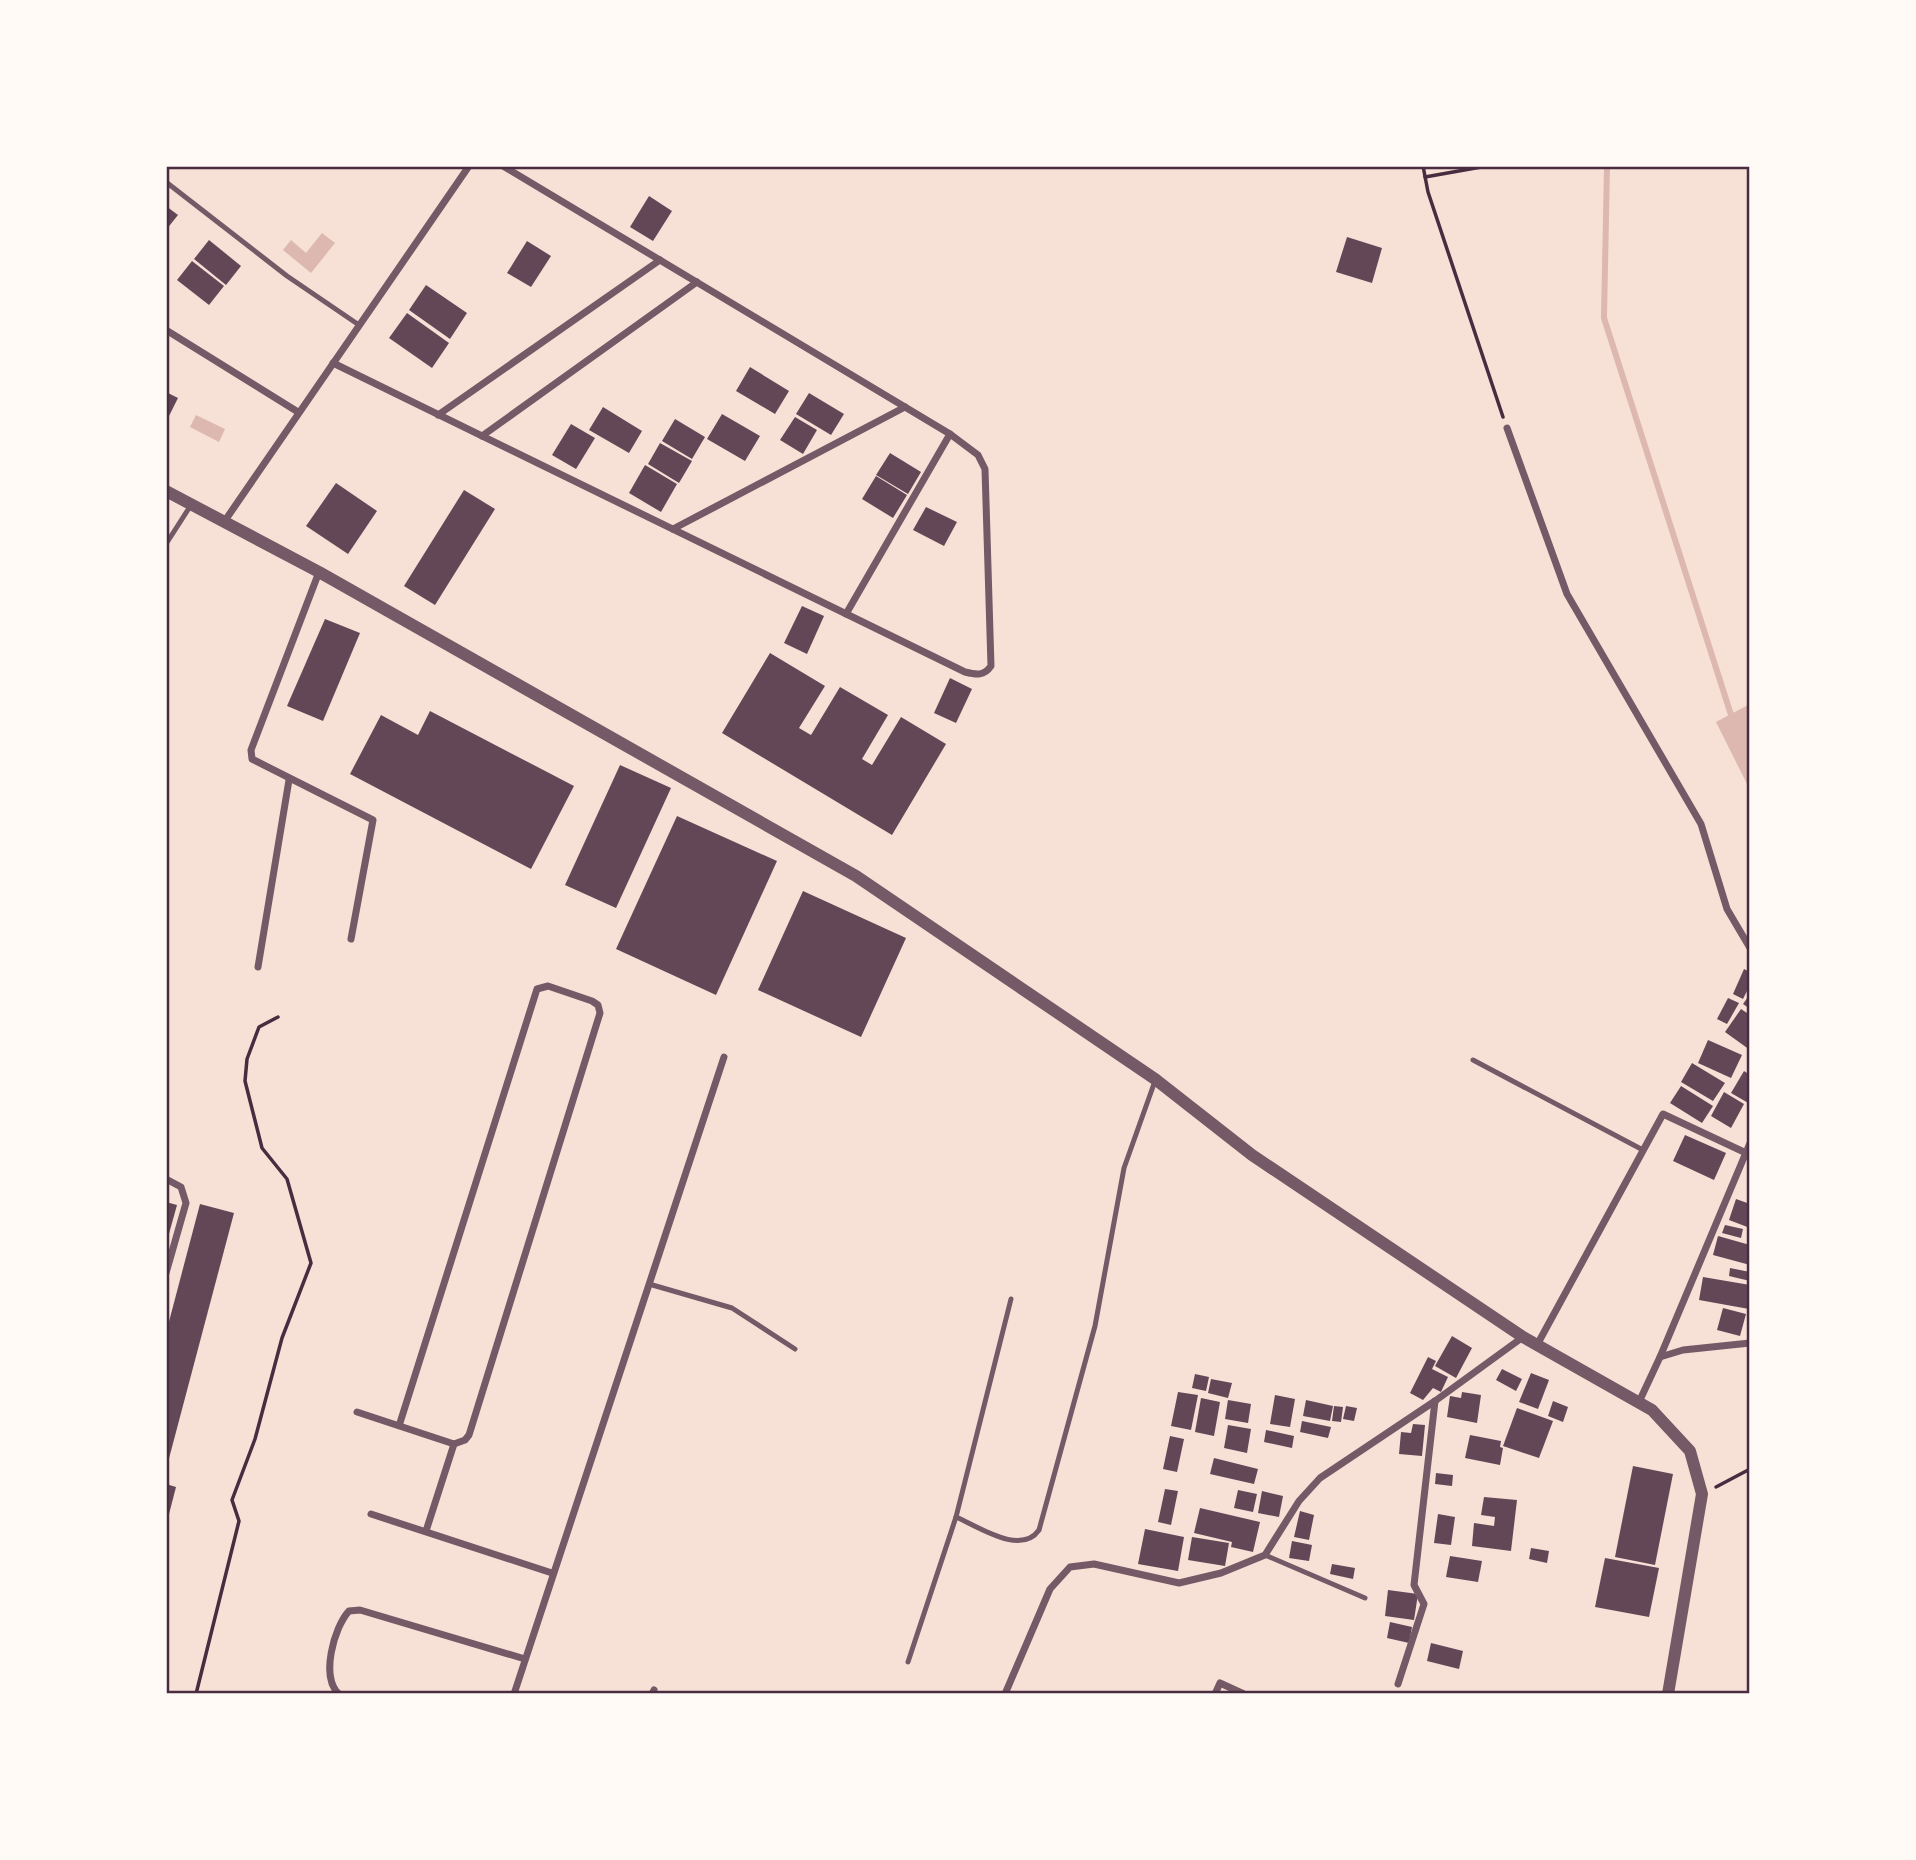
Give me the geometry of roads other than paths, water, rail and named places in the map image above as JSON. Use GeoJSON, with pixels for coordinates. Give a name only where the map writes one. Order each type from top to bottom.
{"type":"FeatureCollection","features":[{"type":"Feature","properties":{"kind":"street"},"geometry":{"type":"LineString","coordinates":[[224,522],[469,166]]}},
{"type":"Feature","properties":{"kind":"street"},"geometry":{"type":"LineString","coordinates":[[333,363],[965,672],[983,674],[991,666],[985,468],[978,455],[950,434],[503,166]]}},
{"type":"Feature","properties":{"kind":"street"},"geometry":{"type":"LineString","coordinates":[[438,415],[660,260]]}},
{"type":"Feature","properties":{"kind":"street"},"geometry":{"type":"LineString","coordinates":[[482,436],[697,282]]}},
{"type":"Feature","properties":{"kind":"street"},"geometry":{"type":"LineString","coordinates":[[166,330],[298,412]]}},
{"type":"Feature","properties":{"kind":"street"},"geometry":{"type":"LineString","coordinates":[[673,530],[905,407]]}},
{"type":"Feature","properties":{"kind":"street"},"geometry":{"type":"LineString","coordinates":[[1507,428],[1567,594],[1701,824],[1727,909],[1750,948]]}},
{"type":"Feature","properties":{"kind":"street"},"geometry":{"type":"LineString","coordinates":[[846,614],[950,434]]}},
{"type":"Feature","properties":{"kind":"street"},"geometry":{"type":"LineString","coordinates":[[166,491],[319,572],[856,876],[1155,1079],[1252,1154],[1523,1336],[1652,1410],[1690,1451],[1702,1494],[1668,1694]]}},
{"type":"Feature","properties":{"kind":"street"},"geometry":{"type":"LineString","coordinates":[[319,572],[251,750],[252,758],[289,780],[373,820],[351,939]]}},
{"type":"Feature","properties":{"kind":"street"},"geometry":{"type":"LineString","coordinates":[[258,967],[289,780]]}},
{"type":"Feature","properties":{"kind":"street"},"geometry":{"type":"LineString","coordinates":[[357,1412],[399,1426],[454,1444],[466,1440],[469,1435],[600,1013],[598,1005],[592,1001],[548,986],[537,989],[399,1426]]}},
{"type":"Feature","properties":{"kind":"street"},"geometry":{"type":"LineString","coordinates":[[514,1694],[724,1057]]}},
{"type":"Feature","properties":{"kind":"street"},"geometry":{"type":"LineString","coordinates":[[1537,1345],[1663,1114],[1744,1152]]}},
{"type":"Feature","properties":{"kind":"street"},"geometry":{"type":"LineString","coordinates":[[1639,1402],[1750,1143]]}},
{"type":"Feature","properties":{"kind":"street"},"geometry":{"type":"LineString","coordinates":[[166,1179],[181,1187],[186,1203],[166,1273]]}},
{"type":"Feature","properties":{"kind":"street"},"geometry":{"type":"LineString","coordinates":[[1005,1694],[1051,1589],[1070,1567],[1094,1564],[1179,1583],[1221,1573],[1265,1555],[1299,1501],[1320,1478],[1435,1401],[1523,1336]]}},
{"type":"Feature","properties":{"kind":"street"},"geometry":{"type":"LineString","coordinates":[[1660,1357],[1683,1350],[1750,1343]]}},
{"type":"Feature","properties":{"kind":"street"},"geometry":{"type":"LineString","coordinates":[[1398,1684],[1424,1604],[1414,1585],[1435,1401]]}},
{"type":"Feature","properties":{"kind":"street"},"geometry":{"type":"LineString","coordinates":[[426,1531],[454,1444]]}},
{"type":"Feature","properties":{"kind":"street"},"geometry":{"type":"LineString","coordinates":[[371,1514],[552,1573]]}},
{"type":"Feature","properties":{"kind":"street"},"geometry":{"type":"LineString","coordinates":[[340,1694],[334,1689],[329,1672],[337,1637],[349,1611],[360,1610],[525,1659]]}},
{"type":"Feature","properties":{"kind":"street"},"geometry":{"type":"LineString","coordinates":[[1215,1694],[1220,1684],[1244,1694]]}},
{"type":"Feature","properties":{"kind":"lane"},"geometry":{"type":"LineString","coordinates":[[166,182],[287,276],[359,325]]}},
{"type":"Feature","properties":{"kind":"lane"},"geometry":{"type":"LineString","coordinates":[[166,544],[191,505]]}},
{"type":"Feature","properties":{"kind":"lane"},"geometry":{"type":"LineString","coordinates":[[1473,1060],[1643,1150]]}},
{"type":"Feature","properties":{"kind":"lane"},"geometry":{"type":"LineString","coordinates":[[956,1517],[1017,1542],[1033,1538],[1039,1530],[1095,1326],[1124,1168],[1155,1079]]}},
{"type":"Feature","properties":{"kind":"lane"},"geometry":{"type":"LineString","coordinates":[[649,1284],[732,1308],[795,1349]]}},
{"type":"Feature","properties":{"kind":"lane"},"geometry":{"type":"LineString","coordinates":[[908,1662],[956,1517],[1011,1299]]}},
{"type":"Feature","properties":{"kind":"lane"},"geometry":{"type":"LineString","coordinates":[[1265,1555],[1365,1598]]}},
{"type":"Feature","properties":{"kind":"waterway"},"geometry":{"type":"LineString","coordinates":[[1607,166],[1604,318],[1733,721]]}}]}
